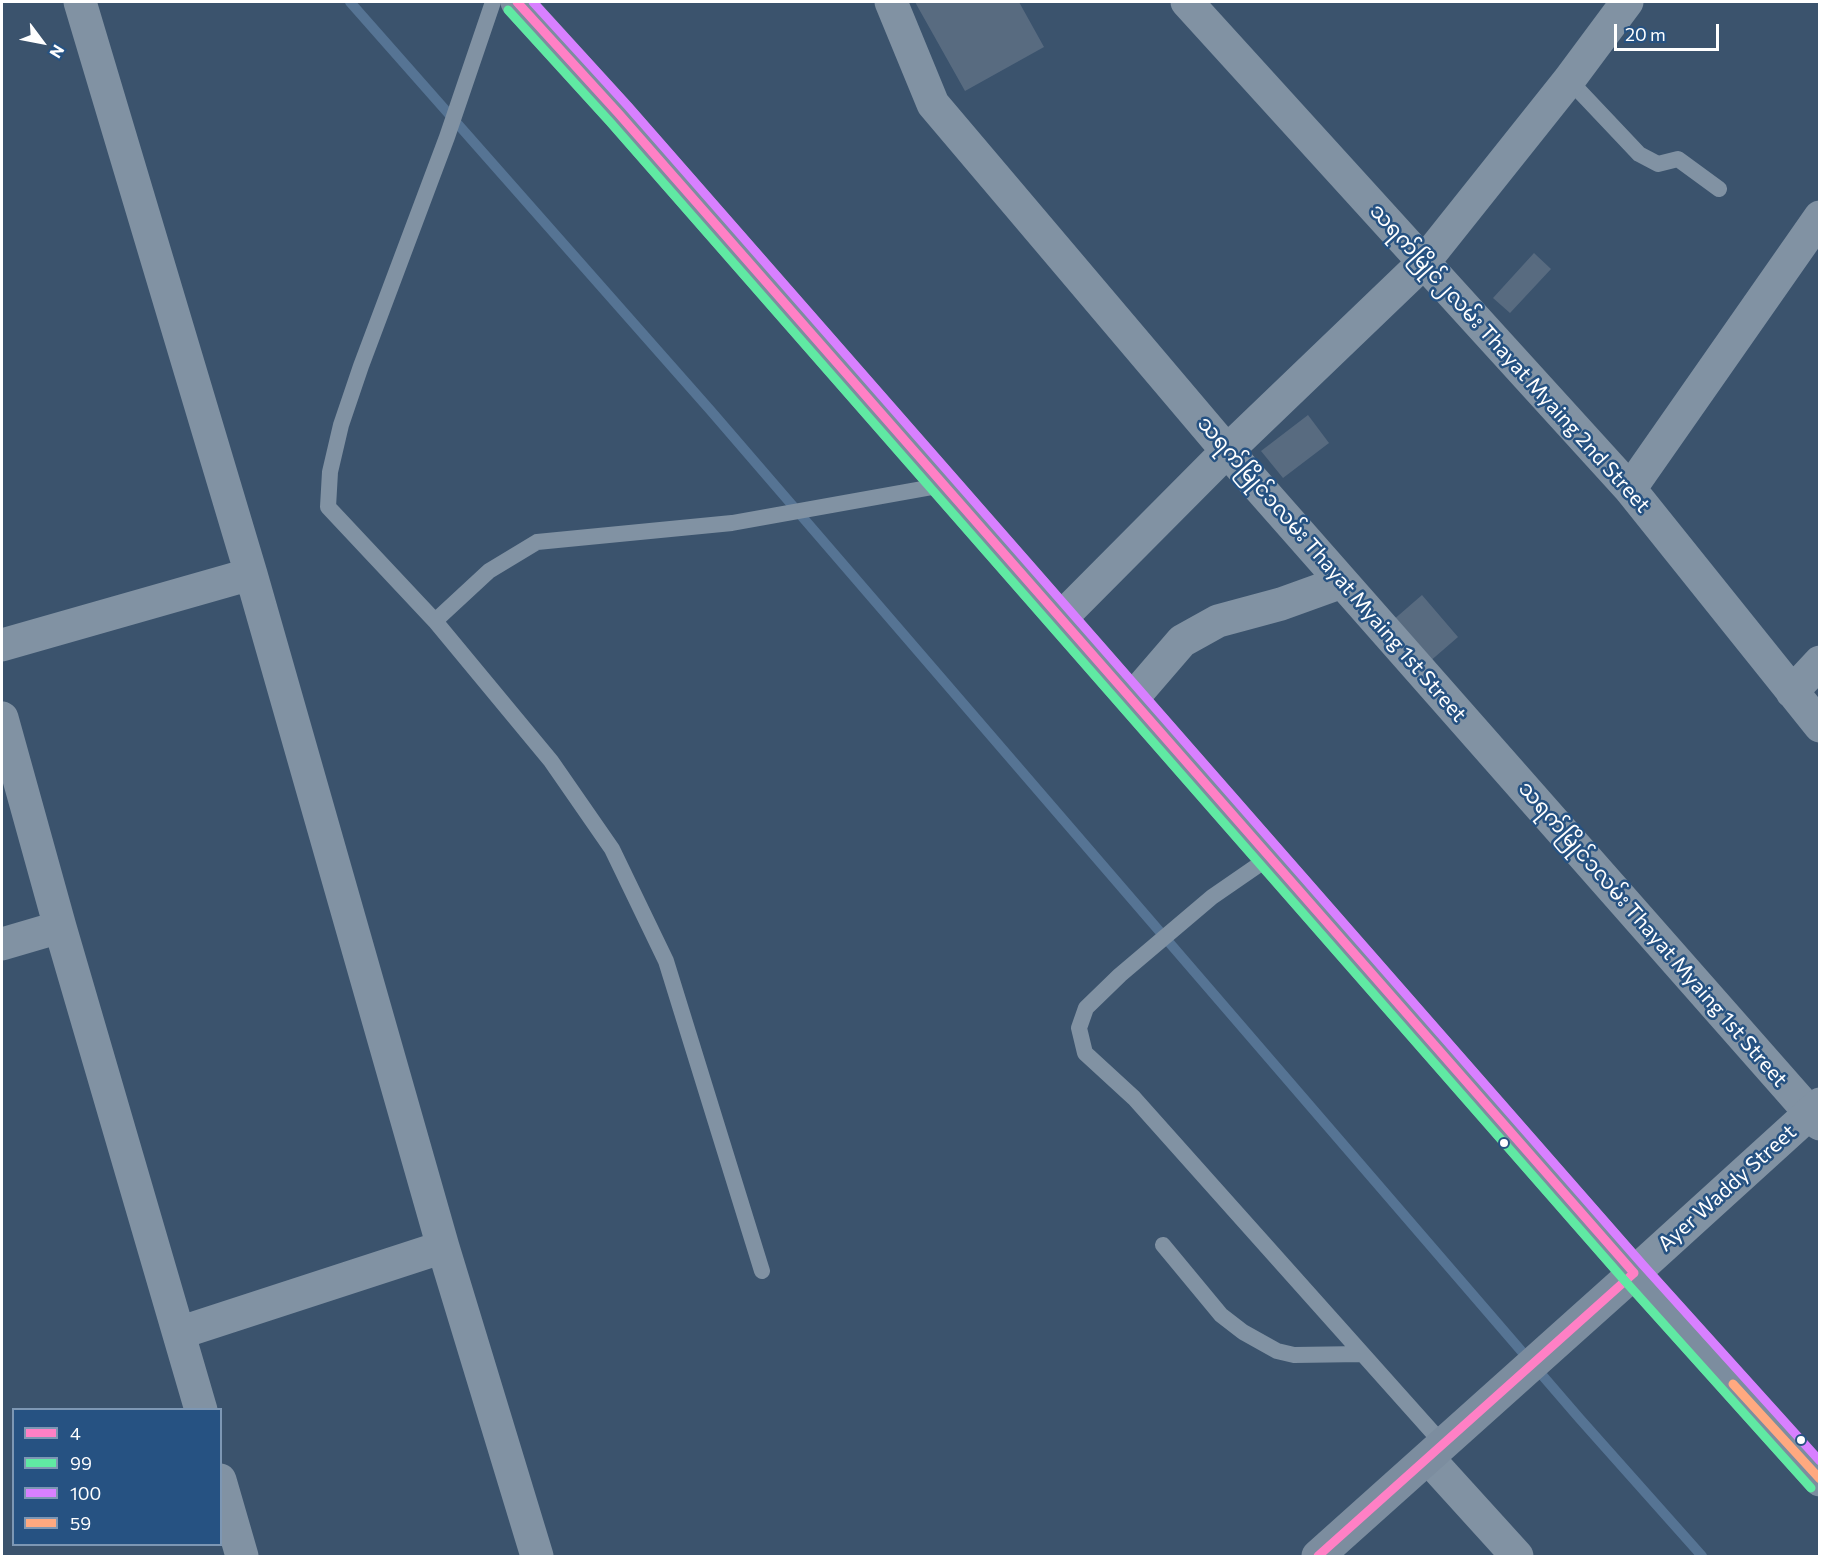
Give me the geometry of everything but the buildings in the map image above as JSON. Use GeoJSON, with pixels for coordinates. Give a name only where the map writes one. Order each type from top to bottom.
{"type":"FeatureCollection","features":[{"type":"Feature","properties":{"kind":"main road"},"geometry":{"type":"LineString","coordinates":[[517,2],[619,114],[1634,1273],[1820,1480]]}},
{"type":"Feature","properties":{"kind":"main road"},"geometry":{"type":"LineString","coordinates":[[1318,1557],[1634,1273]]}},
{"type":"Feature","properties":{"kind":"street"},"geometry":{"type":"LineString","coordinates":[[81,2],[252,574],[443,1247],[537,1557]]}},
{"type":"Feature","properties":{"kind":"street","name":"သရက်မြိုင်၁လမ်း Thayat Myaing 1st Street"},"geometry":{"type":"LineString","coordinates":[[891,2],[933,104],[1227,451],[1816,1113]]}},
{"type":"Feature","properties":{"kind":"street","name":"သရက်မြိုင်၂လမ်း Thayat Myaing 2nd Street"},"geometry":{"type":"LineString","coordinates":[[1187,2],[1630,489],[1820,726]]}},
{"type":"Feature","properties":{"kind":"street"},"geometry":{"type":"LineString","coordinates":[[1061,618],[1227,451],[1424,262],[1628,2]]}},
{"type":"Feature","properties":{"kind":"street"},"geometry":{"type":"LineString","coordinates":[[1630,489],[1820,217]]}},
{"type":"Feature","properties":{"kind":"street"},"geometry":{"type":"LineString","coordinates":[[2,645],[252,574]]}},
{"type":"Feature","properties":{"kind":"street"},"geometry":{"type":"LineString","coordinates":[[1132,699],[1182,641],[1218,621],[1281,604],[1342,582]]}},
{"type":"Feature","properties":{"kind":"street"},"geometry":{"type":"LineString","coordinates":[[1792,692],[1820,662]]}},
{"type":"Feature","properties":{"kind":"street"},"geometry":{"type":"LineString","coordinates":[[2,718],[60,927],[200,1408]]}},
{"type":"Feature","properties":{"kind":"street"},"geometry":{"type":"LineString","coordinates":[[2,944],[60,927]]}},
{"type":"Feature","properties":{"kind":"street","name":"Ayer Waddy Street"},"geometry":{"type":"LineString","coordinates":[[1634,1273],[1816,1113]]}},
{"type":"Feature","properties":{"kind":"street"},"geometry":{"type":"LineString","coordinates":[[179,1333],[443,1247]]}},
{"type":"Feature","properties":{"kind":"street"},"geometry":{"type":"LineString","coordinates":[[1436,1451],[1517,1557]]}},
{"type":"Feature","properties":{"kind":"street"},"geometry":{"type":"LineString","coordinates":[[222,1487],[242,1557]]}},
{"type":"Feature","properties":{"kind":"lane"},"geometry":{"type":"LineString","coordinates":[[493,2],[447,137],[341,425],[330,472],[328,507],[435,621],[551,761],[612,849],[666,961],[762,1271]]}},
{"type":"Feature","properties":{"kind":"lane"},"geometry":{"type":"LineString","coordinates":[[1569,80],[1639,154],[1658,164],[1678,159],[1719,189]]}},
{"type":"Feature","properties":{"kind":"lane"},"geometry":{"type":"LineString","coordinates":[[435,621],[489,571],[537,542],[732,523],[944,485]]}},
{"type":"Feature","properties":{"kind":"lane"},"geometry":{"type":"LineString","coordinates":[[1270,857],[1212,897],[1120,975],[1086,1008],[1078,1028],[1085,1053],[1134,1098],[1362,1354],[1436,1451]]}},
{"type":"Feature","properties":{"kind":"lane"},"geometry":{"type":"LineString","coordinates":[[1163,1245],[1221,1315],[1243,1332],[1277,1351],[1294,1355],[1362,1354]]}},
{"type":"Feature","properties":{"kind":"waterway"},"geometry":{"type":"LineString","coordinates":[[350,2],[711,411],[1580,1419],[1702,1556]]}},
{"type":"Feature","properties":{"kind":"transit line","name":"4"},"geometry":{"type":"LineString","coordinates":[[517,2],[619,114],[1634,1273]]}},
{"type":"Feature","properties":{"kind":"transit line","name":"100"},"geometry":{"type":"LineString","coordinates":[[533,2],[628,106],[1643,1265],[1820,1461]]}},
{"type":"Feature","properties":{"kind":"transit line","name":"99"},"geometry":{"type":"LineString","coordinates":[[508,10],[610,122],[1625,1281],[1811,1488]]}},
{"type":"Feature","properties":{"kind":"transit line","name":"4"},"geometry":{"type":"LineString","coordinates":[[1318,1556],[1634,1273]]}},
{"type":"Feature","properties":{"kind":"transit line","name":"59"},"geometry":{"type":"LineString","coordinates":[[1733,1384],[1820,1479]]}}]}
